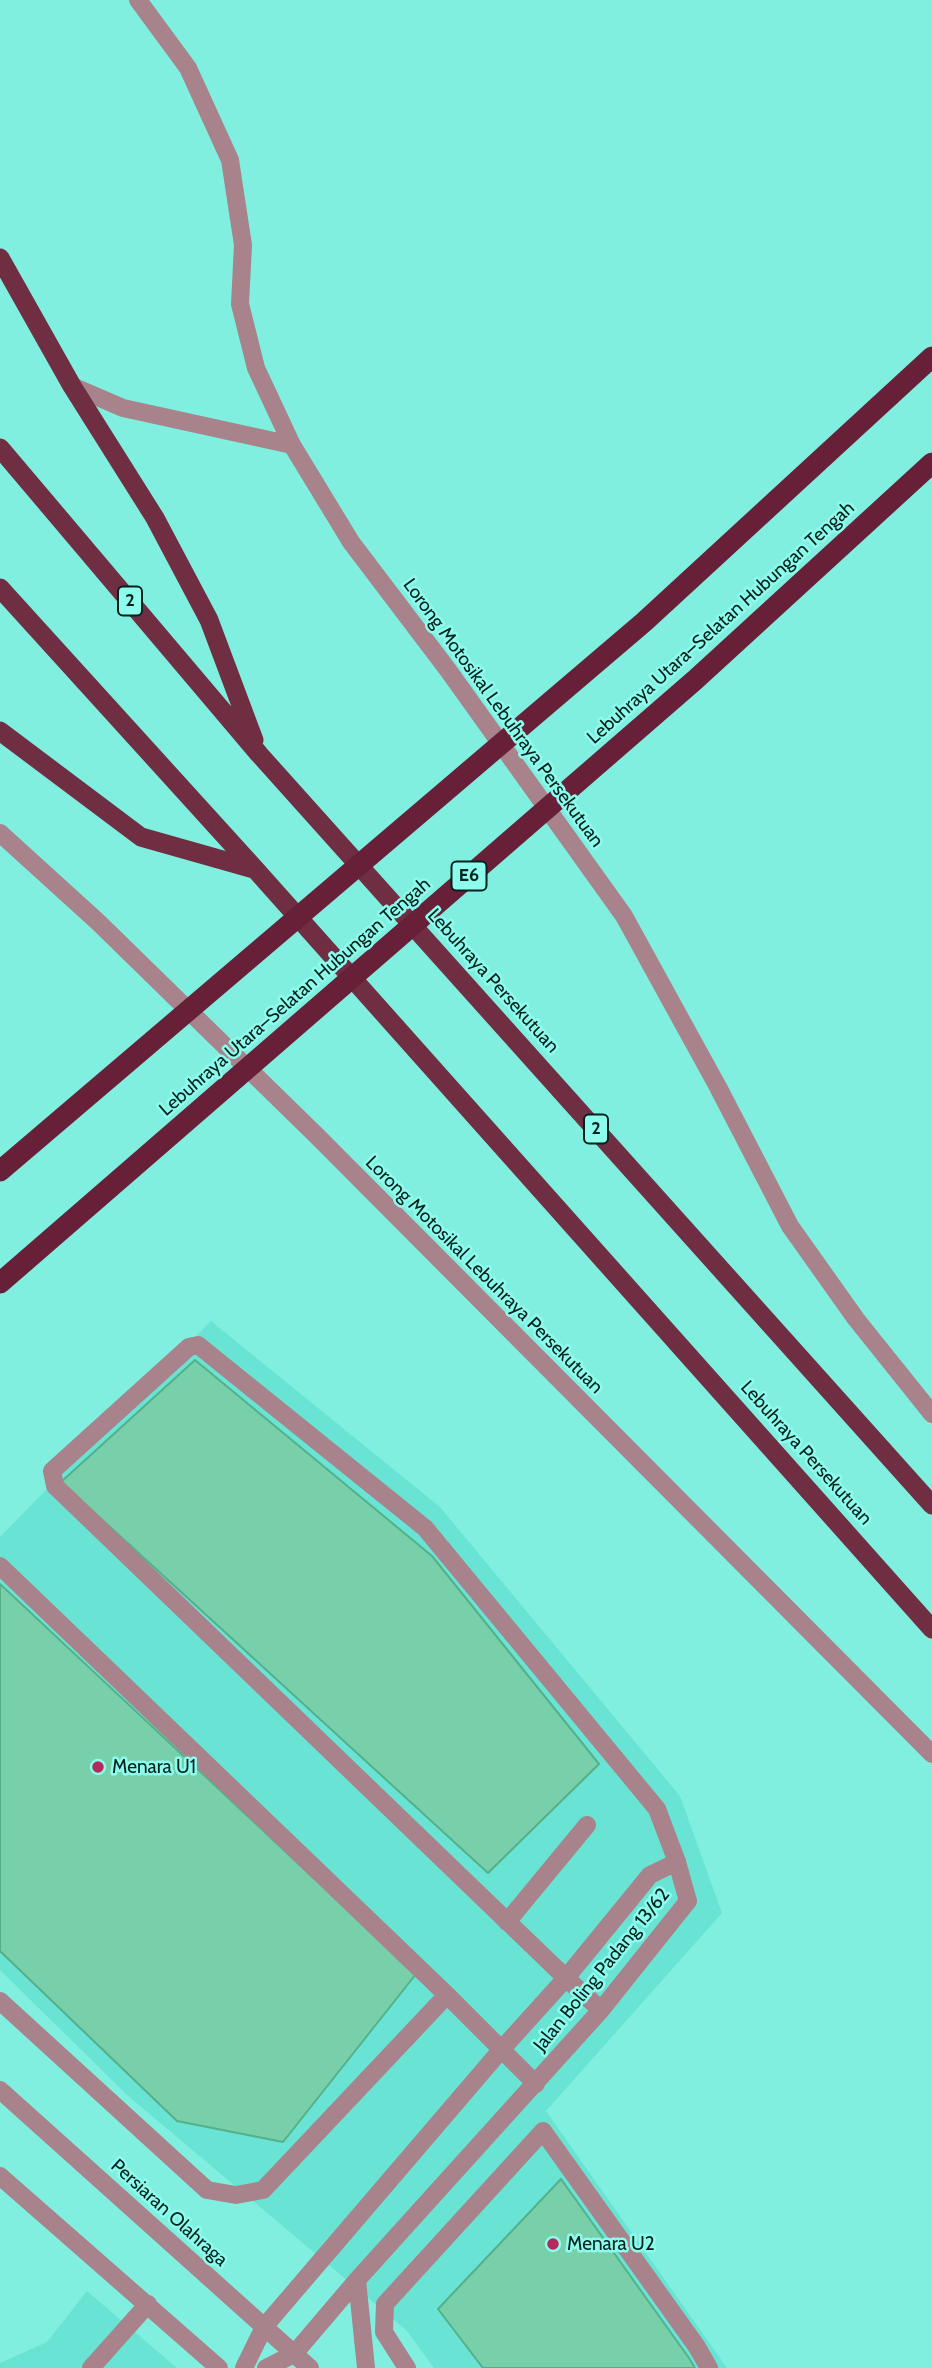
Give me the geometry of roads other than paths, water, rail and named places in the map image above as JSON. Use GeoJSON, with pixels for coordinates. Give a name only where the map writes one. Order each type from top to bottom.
{"type":"FeatureCollection","features":[{"type":"Feature","properties":{"kind":"highway"},"geometry":{"type":"LineString","coordinates":[[0,258],[72,386],[155,518],[209,620],[259,754]]}},
{"type":"Feature","properties":{"kind":"highway"},"geometry":{"type":"LineString","coordinates":[[0,1171],[644,622],[932,357]]}},
{"type":"Feature","properties":{"kind":"highway","name":"Lebuhraya Persekutuan"},"geometry":{"type":"LineString","coordinates":[[0,448],[259,754],[932,1505]]}},
{"type":"Feature","properties":{"kind":"highway","name":"Lebuhraya Utara–Selatan Hubungan Tengah"},"geometry":{"type":"LineString","coordinates":[[0,1283],[695,680],[932,463]]}},
{"type":"Feature","properties":{"kind":"highway","name":"Lebuhraya Persekutuan"},"geometry":{"type":"LineString","coordinates":[[0,588],[255,869],[932,1629]]}},
{"type":"Feature","properties":{"kind":"highway"},"geometry":{"type":"LineString","coordinates":[[0,731],[141,837],[255,869]]}},
{"type":"Feature","properties":{"kind":"street","name":"Lorong Motosikal Lebuhraya Persekutuan"},"geometry":{"type":"LineString","coordinates":[[138,0],[188,68],[230,160],[243,245],[240,304],[256,368],[292,445],[351,542],[448,670],[624,916],[718,1087],[790,1227],[856,1319],[932,1414]]}},
{"type":"Feature","properties":{"kind":"street"},"geometry":{"type":"LineString","coordinates":[[72,386],[123,408],[292,445]]}},
{"type":"Feature","properties":{"kind":"street","name":"Lorong Motosikal Lebuhraya Persekutuan"},"geometry":{"type":"LineString","coordinates":[[0,833],[98,922],[317,1136],[932,1754]]}},
{"type":"Feature","properties":{"kind":"street"},"geometry":{"type":"LineString","coordinates":[[601,2010],[55,1486],[52,1471],[189,1347],[198,1345],[425,1528],[657,1809],[677,1863]]}},
{"type":"Feature","properties":{"kind":"street"},"geometry":{"type":"LineString","coordinates":[[0,1566],[447,1995],[536,2084]]}},
{"type":"Feature","properties":{"kind":"street"},"geometry":{"type":"LineString","coordinates":[[507,1922],[587,1825]]}},
{"type":"Feature","properties":{"kind":"street","name":"Jalan Boling Padang 13/62"},"geometry":{"type":"LineString","coordinates":[[244,2368],[264,2327],[566,1978],[650,1875],[677,1863],[688,1901],[601,2010],[357,2280],[294,2354],[266,2368]]}},
{"type":"Feature","properties":{"kind":"street"},"geometry":{"type":"LineString","coordinates":[[0,2001],[208,2190],[236,2195],[263,2190],[447,1995]]}},
{"type":"Feature","properties":{"kind":"street","name":"Persiaran Olahraga"},"geometry":{"type":"LineString","coordinates":[[0,2090],[310,2368]]}},
{"type":"Feature","properties":{"kind":"street"},"geometry":{"type":"LineString","coordinates":[[407,2368],[384,2332],[385,2304],[542,2131],[697,2347],[709,2368]]}},
{"type":"Feature","properties":{"kind":"street"},"geometry":{"type":"LineString","coordinates":[[0,2176],[219,2368]]}},
{"type":"Feature","properties":{"kind":"street"},"geometry":{"type":"LineString","coordinates":[[357,2280],[366,2368]]}},
{"type":"Feature","properties":{"kind":"street"},"geometry":{"type":"LineString","coordinates":[[91,2368],[148,2304]]}},
{"type":"Feature","properties":{"kind":"place","name":"Menara U1"},"geometry":{"type":"Point","coordinates":[98,1767]}},
{"type":"Feature","properties":{"kind":"place","name":"Menara U2"},"geometry":{"type":"Point","coordinates":[553,2244]}}]}
